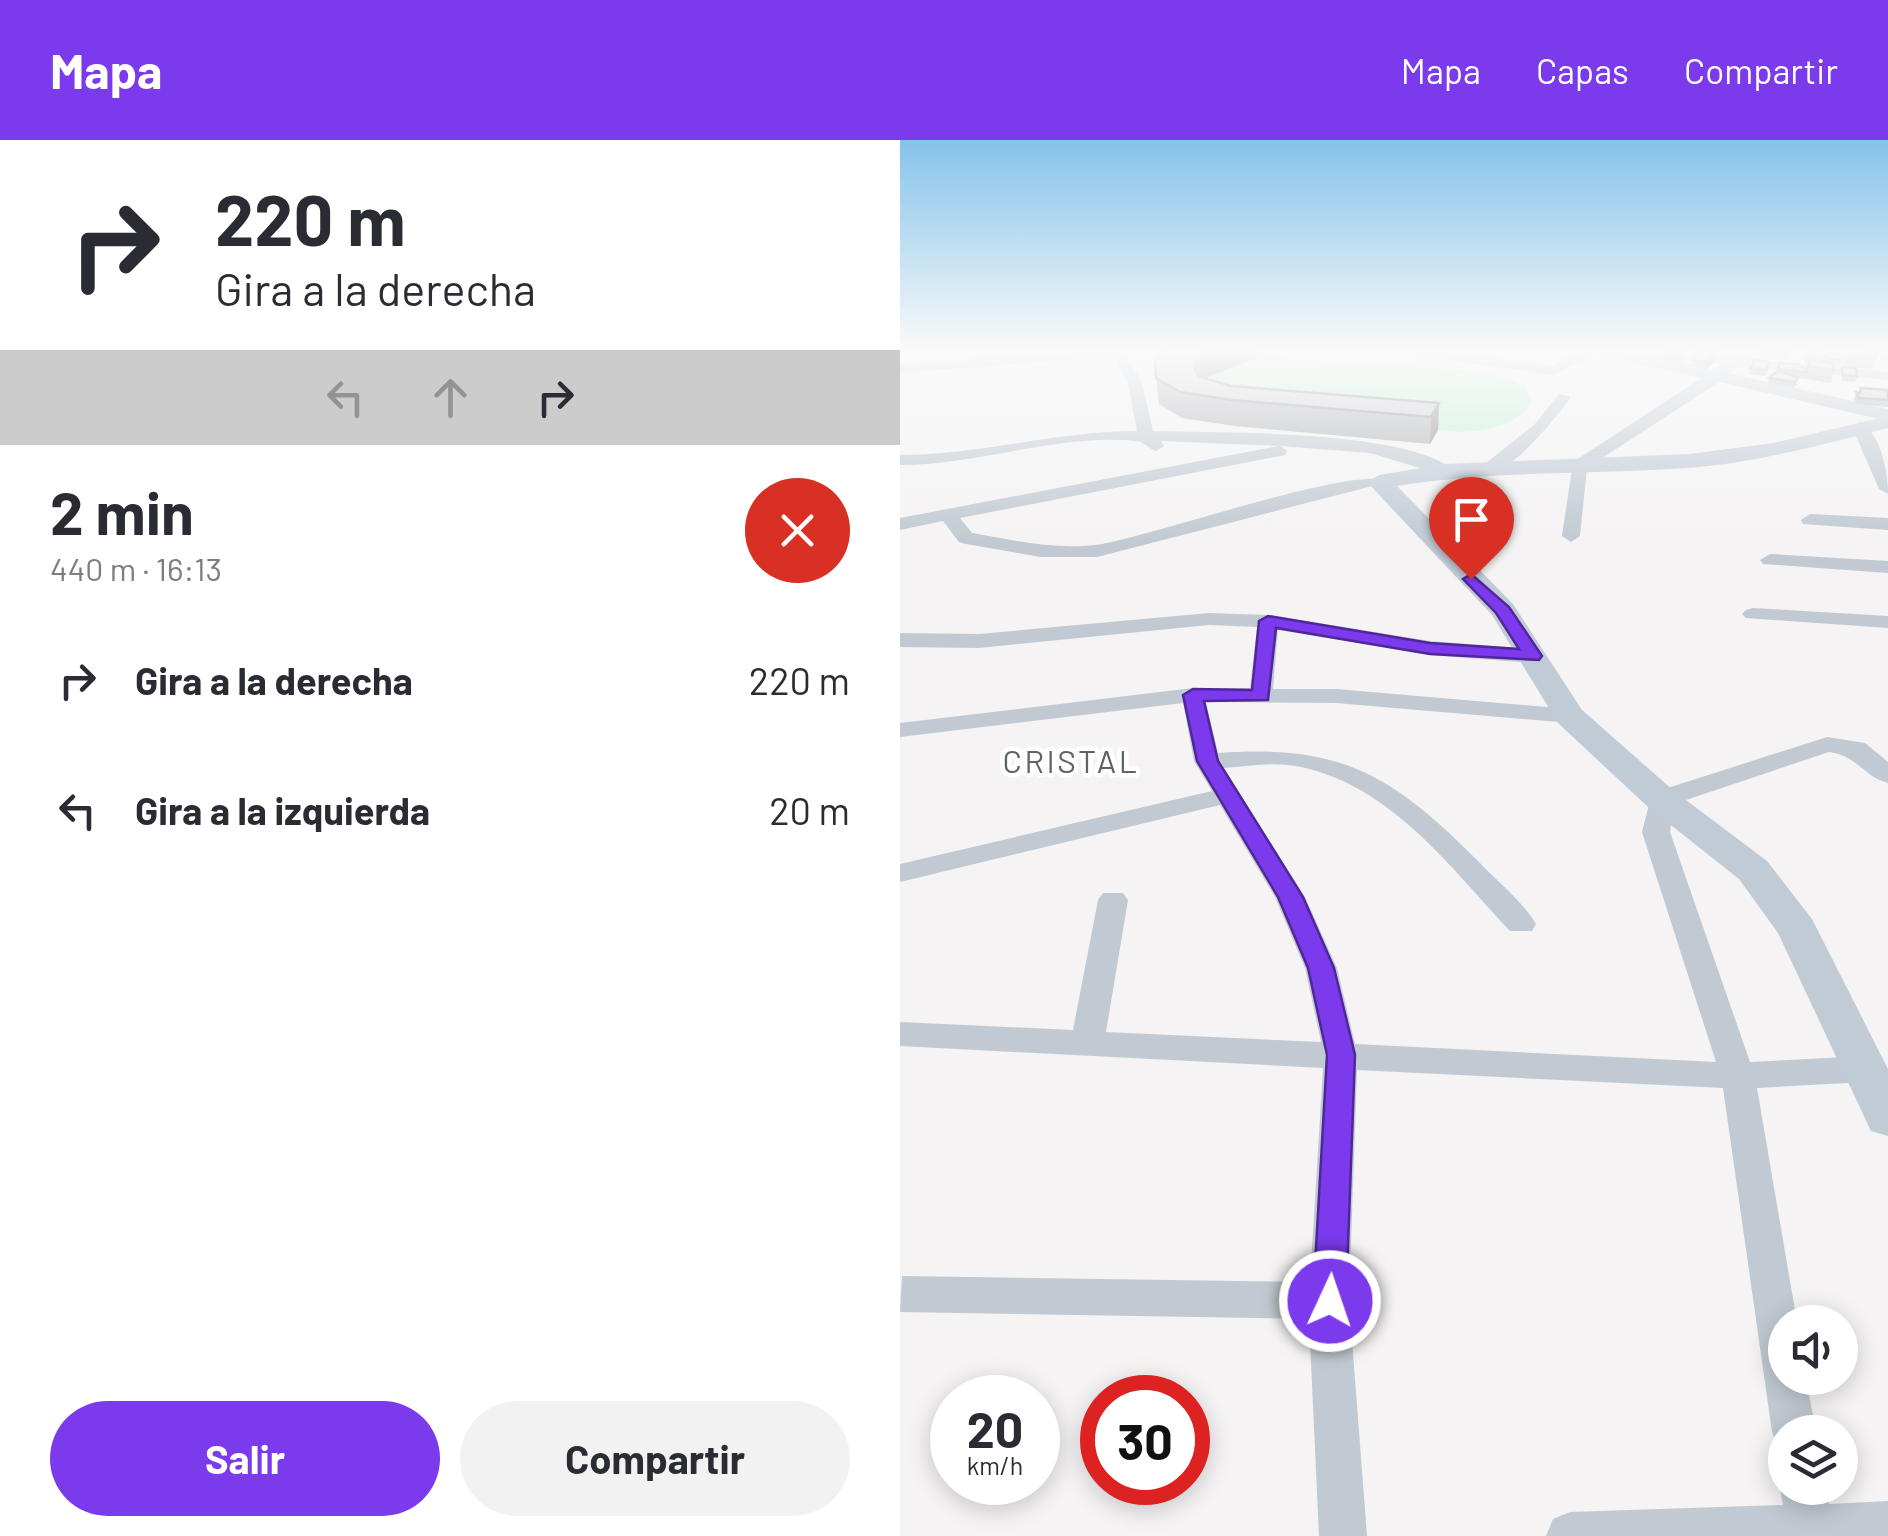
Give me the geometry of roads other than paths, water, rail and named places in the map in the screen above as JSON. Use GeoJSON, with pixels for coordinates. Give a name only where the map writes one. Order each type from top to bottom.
{"type":"FeatureCollection","features":[{"type":"Feature","properties":{"kind":"main road"},"geometry":{"type":"LineString","coordinates":[[1379,482],[1446,471],[1690,461],[1774,450],[1888,422]]}},
{"type":"Feature","properties":{"kind":"main road"},"geometry":{"type":"LineString","coordinates":[[1379,482],[1503,610],[1570,716],[1661,799],[1753,870],[1796,929],[1888,1117]]}},
{"type":"Feature","properties":{"kind":"street"},"geometry":{"type":"LineString","coordinates":[[1141,413],[1146,436],[1182,472]]}},
{"type":"Feature","properties":{"kind":"street"},"geometry":{"type":"LineString","coordinates":[[1487,471],[1540,428],[1551,413]]}},
{"type":"Feature","properties":{"kind":"street"},"geometry":{"type":"LineString","coordinates":[[1572,536],[1578,466],[1661,413]]}},
{"type":"Feature","properties":{"kind":"street"},"geometry":{"type":"LineString","coordinates":[[1860,427],[1888,489]]}},
{"type":"Feature","properties":{"kind":"street"},"geometry":{"type":"LineString","coordinates":[[900,460],[1097,437],[1146,436],[1314,443],[1392,452],[1422,459],[1446,471]]}},
{"type":"Feature","properties":{"kind":"street"},"geometry":{"type":"LineString","coordinates":[[900,524],[1182,472],[1314,443]]}},
{"type":"Feature","properties":{"kind":"street"},"geometry":{"type":"LineString","coordinates":[[949,516],[966,538],[1041,551],[1098,551],[1333,489],[1379,482]]}},
{"type":"Feature","properties":{"kind":"street"},"geometry":{"type":"LineString","coordinates":[[1810,520],[1888,524]]}},
{"type":"Feature","properties":{"kind":"street"},"geometry":{"type":"LineString","coordinates":[[1770,560],[1888,567]]}},
{"type":"Feature","properties":{"kind":"street"},"geometry":{"type":"LineString","coordinates":[[1752,614],[1888,622]]}},
{"type":"Feature","properties":{"kind":"street"},"geometry":{"type":"LineString","coordinates":[[900,640],[979,641],[1208,618],[1268,621],[1430,648],[1532,656]]}},
{"type":"Feature","properties":{"kind":"street"},"geometry":{"type":"LineString","coordinates":[[1262,696],[1268,621]]}},
{"type":"Feature","properties":{"kind":"street"},"geometry":{"type":"LineString","coordinates":[[1193,695],[1207,761],[1290,897],[1321,968],[1341,1055],[1330,1301],[1343,1536]]}},
{"type":"Feature","properties":{"kind":"street"},"geometry":{"type":"LineString","coordinates":[[900,730],[1193,695],[1336,696],[1570,716]]}},
{"type":"Feature","properties":{"kind":"street"},"geometry":{"type":"LineString","coordinates":[[1774,1305],[1738,1076],[1656,832],[1661,799],[1827,744],[1856,748],[1888,775]]}},
{"type":"Feature","properties":{"kind":"street"},"geometry":{"type":"LineString","coordinates":[[1207,761],[1299,759],[1358,776],[1413,814],[1521,924]]}},
{"type":"Feature","properties":{"kind":"street"},"geometry":{"type":"LineString","coordinates":[[900,873],[1228,795]]}},
{"type":"Feature","properties":{"kind":"street"},"geometry":{"type":"LineString","coordinates":[[1087,1042],[1113,900]]}},
{"type":"Feature","properties":{"kind":"street"},"geometry":{"type":"LineString","coordinates":[[900,1034],[1738,1076],[1866,1069]]}},
{"type":"Feature","properties":{"kind":"street"},"geometry":{"type":"LineString","coordinates":[[902,1294],[1330,1301]]}},
{"type":"Feature","properties":{"kind":"street"},"geometry":{"type":"LineString","coordinates":[[1570,1536],[1808,1518],[1888,1525]]}},
{"type":"Feature","properties":{"kind":"district","name":"CRISTAL"},"geometry":{"type":"Point","coordinates":[1071,762]}}]}
